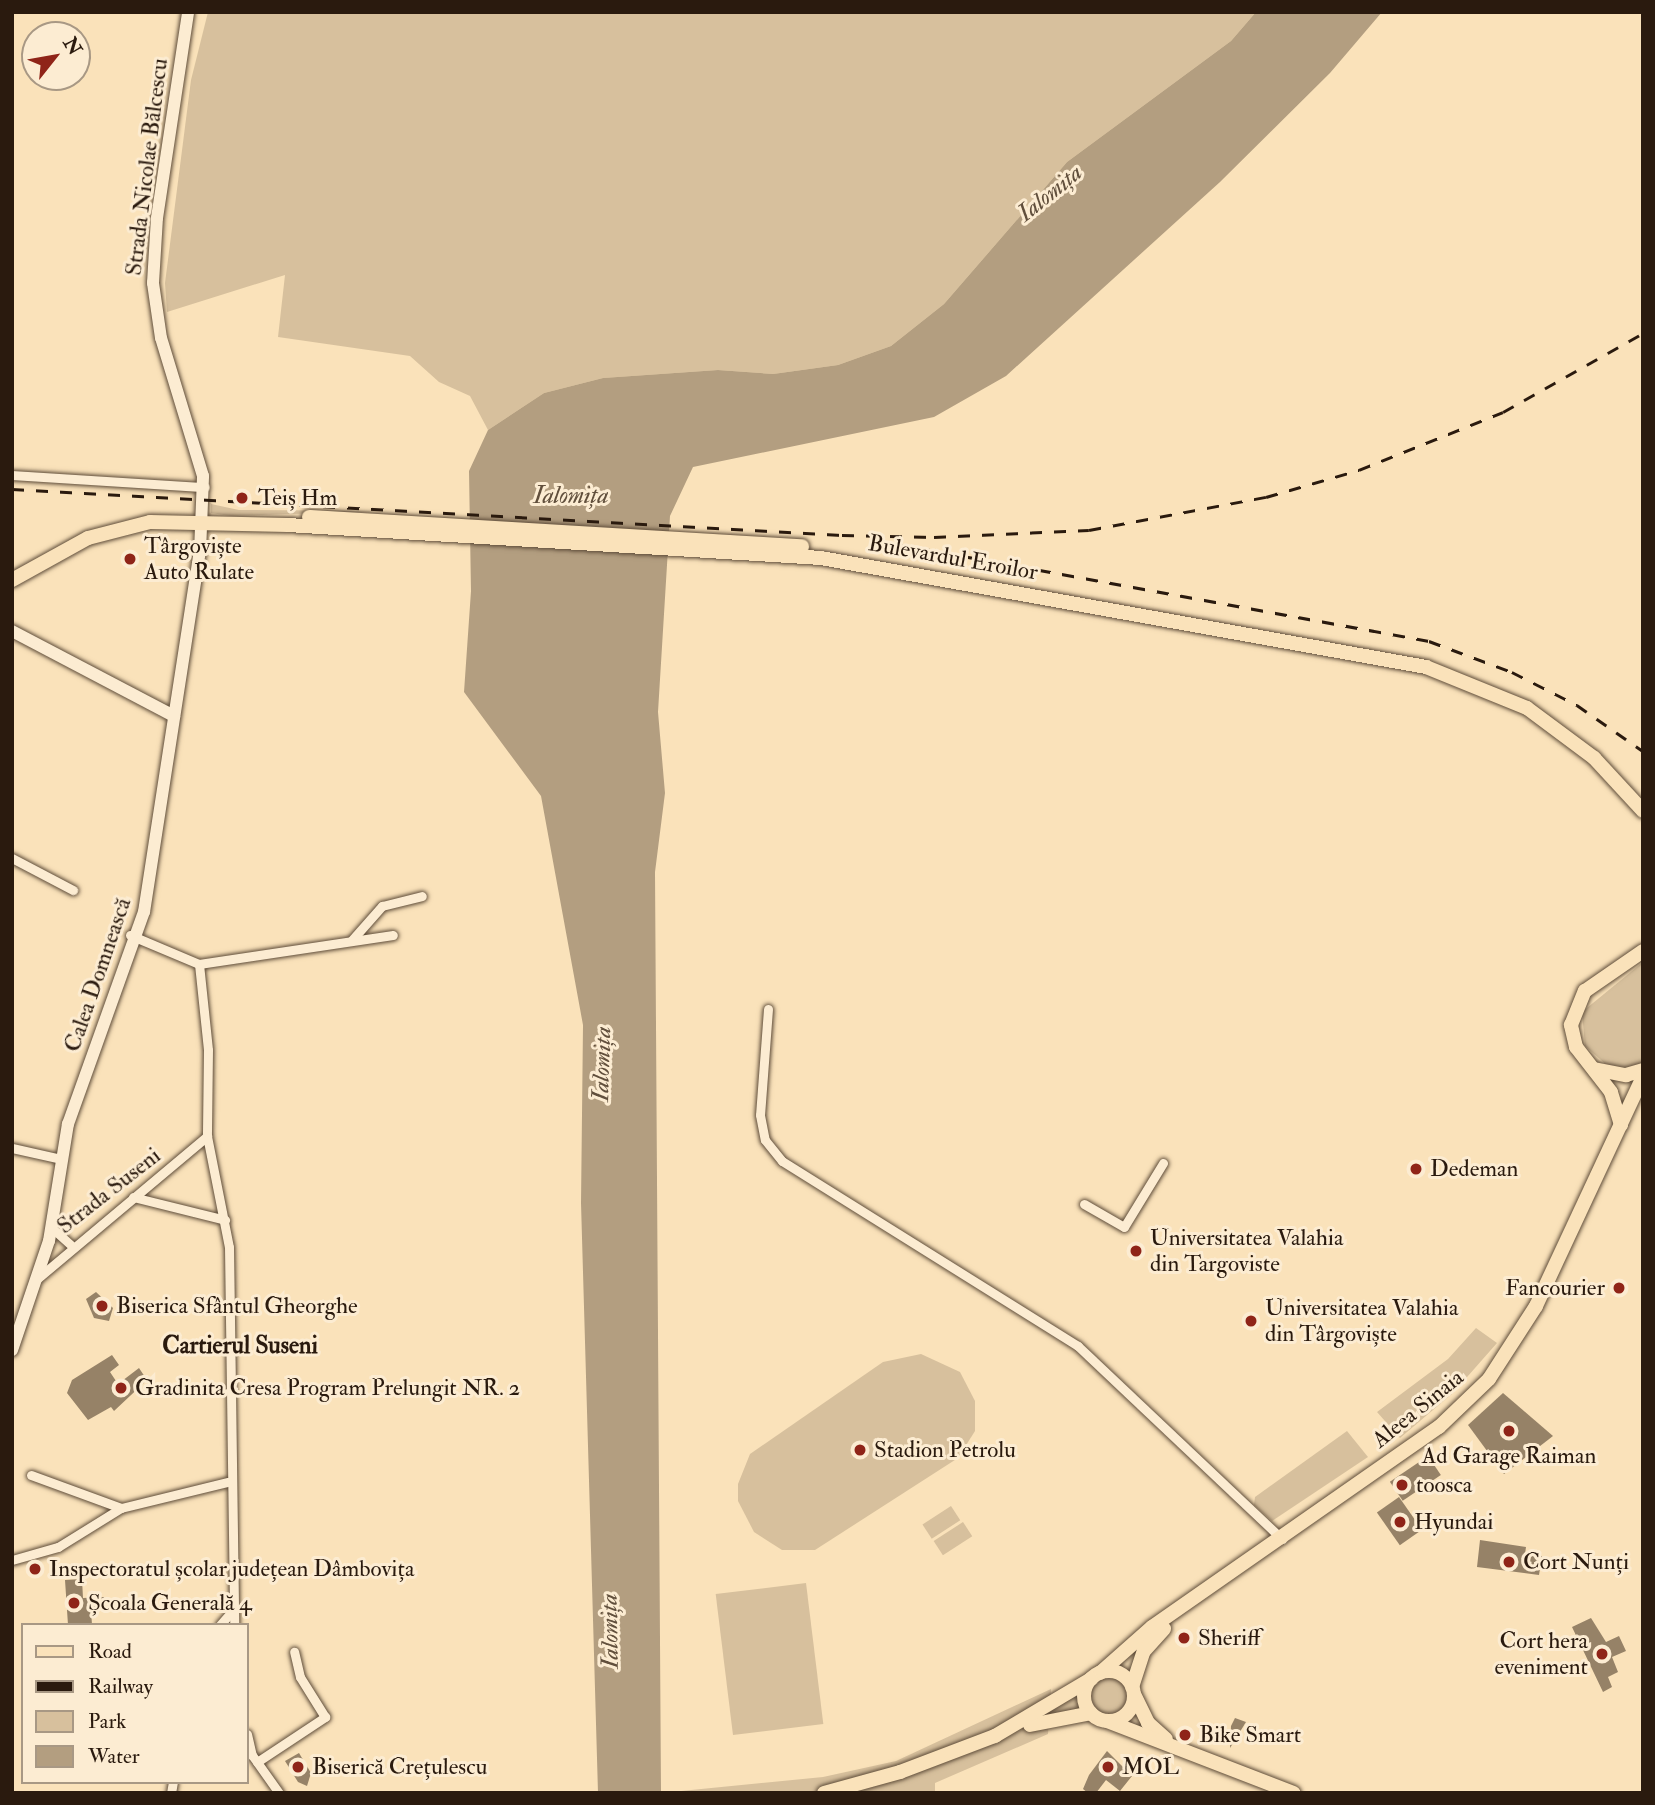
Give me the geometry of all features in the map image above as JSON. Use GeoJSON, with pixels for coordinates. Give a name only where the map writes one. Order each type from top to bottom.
{"type":"FeatureCollection","features":[{"type":"Feature","properties":{"kind":"main road","name":"Strada Nicolae Bălcescu"},"geometry":{"type":"LineString","coordinates":[[188,12],[157,218],[153,283],[161,338],[205,487],[203,522]]}},
{"type":"Feature","properties":{"kind":"main road","name":"Bulevardul Eroilor"},"geometry":{"type":"LineString","coordinates":[[12,580],[117,526],[203,522],[237,517],[728,544],[871,557],[1428,659],[1493,682],[1559,720],[1643,801]]}},
{"type":"Feature","properties":{"kind":"main road","name":"Calea Domnească"},"geometry":{"type":"LineString","coordinates":[[171,714],[192,552],[203,522]]}},
{"type":"Feature","properties":{"kind":"main road","name":"Calea Domnească"},"geometry":{"type":"LineString","coordinates":[[12,1350],[36,1280],[58,1158],[134,937],[203,522]]}},
{"type":"Feature","properties":{"kind":"main road","name":"Bulevardul Eroilor"},"geometry":{"type":"LineString","coordinates":[[728,544],[833,560],[1426,667],[1527,708],[1594,758],[1643,811]]}},
{"type":"Feature","properties":{"kind":"main road"},"geometry":{"type":"LineString","coordinates":[[12,631],[171,714]]}},
{"type":"Feature","properties":{"kind":"main road"},"geometry":{"type":"LineString","coordinates":[[1621,1125],[1611,1092],[1572,1037],[1573,1012],[1585,991],[1643,951]]}},
{"type":"Feature","properties":{"kind":"main road"},"geometry":{"type":"LineString","coordinates":[[1594,1069],[1626,1075],[1643,1070]]}},
{"type":"Feature","properties":{"kind":"main road","name":"Aleea Sinaia"},"geometry":{"type":"LineString","coordinates":[[995,1736],[1095,1676],[1159,1622],[1282,1539],[1439,1427],[1495,1373],[1536,1306],[1643,1077]]}},
{"type":"Feature","properties":{"kind":"main road","name":"Aleea Sinaia"},"geometry":{"type":"LineString","coordinates":[[1107,1721],[1126,1713],[1149,1642],[1423,1447],[1489,1390],[1544,1307],[1639,1111],[1643,1094]]}},
{"type":"Feature","properties":{"kind":"main road","name":"Calea Domnească"},"geometry":{"type":"LineString","coordinates":[[12,1330],[52,1228],[58,1158]]}},
{"type":"Feature","properties":{"kind":"main road"},"geometry":{"type":"LineString","coordinates":[[1176,1746],[1148,1723],[1133,1690],[1122,1675],[1095,1676],[1084,1699],[1091,1713],[1294,1793]]}},
{"type":"Feature","properties":{"kind":"main road"},"geometry":{"type":"LineString","coordinates":[[824,1793],[900,1772],[995,1736],[1091,1713]]}},
{"type":"Feature","properties":{"kind":"street"},"geometry":{"type":"LineString","coordinates":[[12,475],[205,487]]}},
{"type":"Feature","properties":{"kind":"street"},"geometry":{"type":"LineString","coordinates":[[12,858],[73,890]]}},
{"type":"Feature","properties":{"kind":"street"},"geometry":{"type":"LineString","coordinates":[[351,941],[382,906],[422,895]]}},
{"type":"Feature","properties":{"kind":"street"},"geometry":{"type":"LineString","coordinates":[[134,937],[199,964],[393,935]]}},
{"type":"Feature","properties":{"kind":"street"},"geometry":{"type":"LineString","coordinates":[[199,964],[208,1051],[207,1136],[225,1220],[228,1482],[234,1623]]}},
{"type":"Feature","properties":{"kind":"street"},"geometry":{"type":"LineString","coordinates":[[768,1009],[761,1115],[765,1140],[782,1161],[1078,1346],[1282,1539]]}},
{"type":"Feature","properties":{"kind":"street","name":"Strada Suseni"},"geometry":{"type":"LineString","coordinates":[[36,1280],[71,1245],[207,1136]]}},
{"type":"Feature","properties":{"kind":"street"},"geometry":{"type":"LineString","coordinates":[[12,1148],[58,1158]]}},
{"type":"Feature","properties":{"kind":"street"},"geometry":{"type":"LineString","coordinates":[[1084,1204],[1124,1227],[1163,1163]]}},
{"type":"Feature","properties":{"kind":"street"},"geometry":{"type":"LineString","coordinates":[[133,1197],[225,1220]]}},
{"type":"Feature","properties":{"kind":"street"},"geometry":{"type":"LineString","coordinates":[[52,1228],[71,1245]]}},
{"type":"Feature","properties":{"kind":"street"},"geometry":{"type":"LineString","coordinates":[[42,1253],[59,1256]]}},
{"type":"Feature","properties":{"kind":"street"},"geometry":{"type":"LineString","coordinates":[[31,1475],[121,1508]]}},
{"type":"Feature","properties":{"kind":"street"},"geometry":{"type":"LineString","coordinates":[[12,1560],[58,1547],[121,1508],[228,1482]]}},
{"type":"Feature","properties":{"kind":"street"},"geometry":{"type":"LineString","coordinates":[[222,1623],[232,1611]]}},
{"type":"Feature","properties":{"kind":"street"},"geometry":{"type":"LineString","coordinates":[[257,1762],[325,1717],[300,1677],[294,1652]]}},
{"type":"Feature","properties":{"kind":"street"},"geometry":{"type":"LineString","coordinates":[[248,1737],[257,1762],[279,1793]]}},
{"type":"Feature","properties":{"kind":"green space"},"geometry":{"type":"Polygon","coordinates":[[[208,12],[1256,12],[1231,41],[1067,162],[944,304],[891,346],[838,365],[773,374],[718,370],[603,378],[544,393],[488,430],[470,396],[439,382],[410,356],[278,337],[285,275],[167,312],[165,283],[191,80],[208,12]]]}},
{"type":"Feature","properties":{"kind":"green space"},"geometry":{"type":"Polygon","coordinates":[[[211,504],[239,510],[381,511],[231,516],[211,513],[211,504]]]}},
{"type":"Feature","properties":{"kind":"green space"},"geometry":{"type":"Polygon","coordinates":[[[1643,962],[1643,1062],[1629,1071],[1609,1067],[1585,1046],[1582,1012],[1643,962]]]}},
{"type":"Feature","properties":{"kind":"green space"},"geometry":{"type":"Polygon","coordinates":[[[1476,1328],[1497,1343],[1453,1393],[1400,1438],[1377,1412],[1448,1359],[1476,1328]]]}},
{"type":"Feature","properties":{"kind":"green space","name":"Stadion Petrolu"},"geometry":{"type":"Polygon","coordinates":[[[921,1354],[960,1372],[975,1401],[975,1431],[958,1458],[815,1550],[782,1550],[754,1532],[738,1501],[738,1484],[750,1454],[883,1362],[921,1354]]]}},
{"type":"Feature","properties":{"kind":"green space"},"geometry":{"type":"Polygon","coordinates":[[[1347,1431],[1368,1457],[1272,1521],[1254,1505],[1255,1497],[1347,1431]]]}},
{"type":"Feature","properties":{"kind":"green space"},"geometry":{"type":"Polygon","coordinates":[[[951,1506],[960,1520],[932,1539],[922,1525],[951,1506]]]}},
{"type":"Feature","properties":{"kind":"green space"},"geometry":{"type":"Polygon","coordinates":[[[963,1522],[972,1536],[943,1555],[934,1541],[963,1522]]]}},
{"type":"Feature","properties":{"kind":"green space"},"geometry":{"type":"Polygon","coordinates":[[[806,1583],[823,1724],[733,1735],[716,1594],[806,1583]]]}},
{"type":"Feature","properties":{"kind":"green space"},"geometry":{"type":"Polygon","coordinates":[[[1109,1678],[1122,1683],[1127,1696],[1122,1709],[1109,1714],[1096,1709],[1091,1696],[1096,1683],[1109,1678]]]}},
{"type":"Feature","properties":{"kind":"green space"},"geometry":{"type":"Polygon","coordinates":[[[1051,1689],[1050,1709],[1076,1695],[1080,1712],[1049,1717],[1048,1734],[935,1783],[935,1793],[661,1793],[823,1777],[896,1761],[1051,1689]]]}},
{"type":"Feature","properties":{"kind":"water","name":"Ialomița"},"geometry":{"type":"Polygon","coordinates":[[[1256,12],[1382,12],[1330,73],[1220,182],[1006,376],[934,417],[693,467],[670,516],[658,712],[665,793],[655,872],[661,1793],[598,1793],[581,1203],[583,1025],[541,796],[464,692],[471,591],[469,471],[488,430],[544,393],[603,378],[718,370],[773,374],[838,365],[891,346],[944,304],[1067,162],[1231,41],[1256,12]]]}},
{"type":"Feature","properties":{"kind":"building","name":"Biserica Sfântul Gheorghe"},"geometry":{"type":"Polygon","coordinates":[[[96,1292],[113,1308],[109,1321],[94,1318],[86,1299],[96,1292]]]}},
{"type":"Feature","properties":{"kind":"building","name":"Gradinita Cresa Program Prelungit NR. 2"},"geometry":{"type":"Polygon","coordinates":[[[112,1355],[119,1365],[110,1372],[118,1384],[139,1368],[147,1380],[114,1411],[111,1407],[88,1420],[67,1393],[72,1380],[112,1355]]]}},
{"type":"Feature","properties":{"kind":"building","name":"Ad Garage Raiman"},"geometry":{"type":"Polygon","coordinates":[[[1503,1393],[1553,1436],[1504,1474],[1468,1425],[1503,1393]]]}},
{"type":"Feature","properties":{"kind":"building"},"geometry":{"type":"Polygon","coordinates":[[[1428,1456],[1441,1475],[1403,1501],[1390,1482],[1428,1456]]]}},
{"type":"Feature","properties":{"kind":"building","name":"Hyundai"},"geometry":{"type":"Polygon","coordinates":[[[1399,1497],[1422,1530],[1400,1545],[1377,1512],[1399,1497]]]}},
{"type":"Feature","properties":{"kind":"building","name":"Cort Nunți"},"geometry":{"type":"Polygon","coordinates":[[[1480,1540],[1526,1547],[1525,1554],[1542,1556],[1539,1575],[1477,1567],[1480,1540]]]}},
{"type":"Feature","properties":{"kind":"building"},"geometry":{"type":"Polygon","coordinates":[[[82,1579],[83,1598],[104,1597],[105,1608],[91,1609],[92,1623],[68,1623],[65,1580],[82,1579]]]}},
{"type":"Feature","properties":{"kind":"building","name":"Cort hera eveniment"},"geometry":{"type":"Polygon","coordinates":[[[1591,1618],[1606,1642],[1619,1636],[1626,1651],[1612,1657],[1618,1672],[1608,1677],[1612,1687],[1603,1692],[1572,1627],[1591,1618]]]}},
{"type":"Feature","properties":{"kind":"building"},"geometry":{"type":"Polygon","coordinates":[[[1235,1718],[1246,1722],[1230,1748],[1231,1726],[1235,1718]]]}},
{"type":"Feature","properties":{"kind":"building"},"geometry":{"type":"Polygon","coordinates":[[[1107,1751],[1132,1776],[1120,1791],[1106,1780],[1096,1793],[1088,1793],[1083,1789],[1089,1775],[1107,1751]]]}},
{"type":"Feature","properties":{"kind":"building","name":"Biserică Crețulescu"},"geometry":{"type":"Polygon","coordinates":[[[299,1753],[311,1773],[307,1786],[298,1782],[285,1761],[299,1753]]]}},
{"type":"Feature","properties":{"kind":"railway"},"geometry":{"type":"LineString","coordinates":[[12,489],[842,535],[934,537],[1089,530],[1266,497],[1359,470],[1503,412],[1643,333]]}},
{"type":"Feature","properties":{"kind":"railway"},"geometry":{"type":"LineString","coordinates":[[897,544],[1429,641],[1512,672],[1577,705],[1643,751]]}},
{"type":"Feature","properties":{"kind":"place","name":"Teiș Hm"},"geometry":{"type":"Point","coordinates":[242,498]}},
{"type":"Feature","properties":{"kind":"place","name":"Târgoviște Auto Rulate"},"geometry":{"type":"Point","coordinates":[130,559]}},
{"type":"Feature","properties":{"kind":"place","name":"Dedeman"},"geometry":{"type":"Point","coordinates":[1416,1169]}},
{"type":"Feature","properties":{"kind":"place","name":"Universitatea Valahia din Targoviste"},"geometry":{"type":"Point","coordinates":[1136,1251]}},
{"type":"Feature","properties":{"kind":"place","name":"Fancourier"},"geometry":{"type":"Point","coordinates":[1619,1288]}},
{"type":"Feature","properties":{"kind":"place","name":"Biserica Sfântul Gheorghe"},"geometry":{"type":"Point","coordinates":[102,1306]}},
{"type":"Feature","properties":{"kind":"place","name":"Universitatea Valahia din Târgoviște"},"geometry":{"type":"Point","coordinates":[1251,1321]}},
{"type":"Feature","properties":{"kind":"place","name":"Gradinita Cresa Program Prelungit NR. 2"},"geometry":{"type":"Point","coordinates":[121,1388]}},
{"type":"Feature","properties":{"kind":"place","name":"Ad Garage Raiman"},"geometry":{"type":"Point","coordinates":[1509,1431]}},
{"type":"Feature","properties":{"kind":"place","name":"Stadion Petrolu"},"geometry":{"type":"Point","coordinates":[860,1450]}},
{"type":"Feature","properties":{"kind":"place","name":"toosca"},"geometry":{"type":"Point","coordinates":[1402,1485]}},
{"type":"Feature","properties":{"kind":"place","name":"Hyundai"},"geometry":{"type":"Point","coordinates":[1400,1522]}},
{"type":"Feature","properties":{"kind":"place","name":"Cort Nunți"},"geometry":{"type":"Point","coordinates":[1509,1562]}},
{"type":"Feature","properties":{"kind":"place","name":"Inspectoratul școlar județean Dâmbovița"},"geometry":{"type":"Point","coordinates":[35,1569]}},
{"type":"Feature","properties":{"kind":"place","name":"Școala Generală 4"},"geometry":{"type":"Point","coordinates":[74,1603]}},
{"type":"Feature","properties":{"kind":"place","name":"Sheriff"},"geometry":{"type":"Point","coordinates":[1184,1638]}},
{"type":"Feature","properties":{"kind":"place","name":"Cort hera eveniment"},"geometry":{"type":"Point","coordinates":[1602,1654]}},
{"type":"Feature","properties":{"kind":"place","name":"Bike Smart"},"geometry":{"type":"Point","coordinates":[1185,1735]}},
{"type":"Feature","properties":{"kind":"place","name":"Biserică Crețulescu"},"geometry":{"type":"Point","coordinates":[298,1767]}},
{"type":"Feature","properties":{"kind":"place","name":"MOL"},"geometry":{"type":"Point","coordinates":[1108,1767]}},
{"type":"Feature","properties":{"kind":"district","name":"Cartierul Suseni"},"geometry":{"type":"Point","coordinates":[240,1346]}}]}
